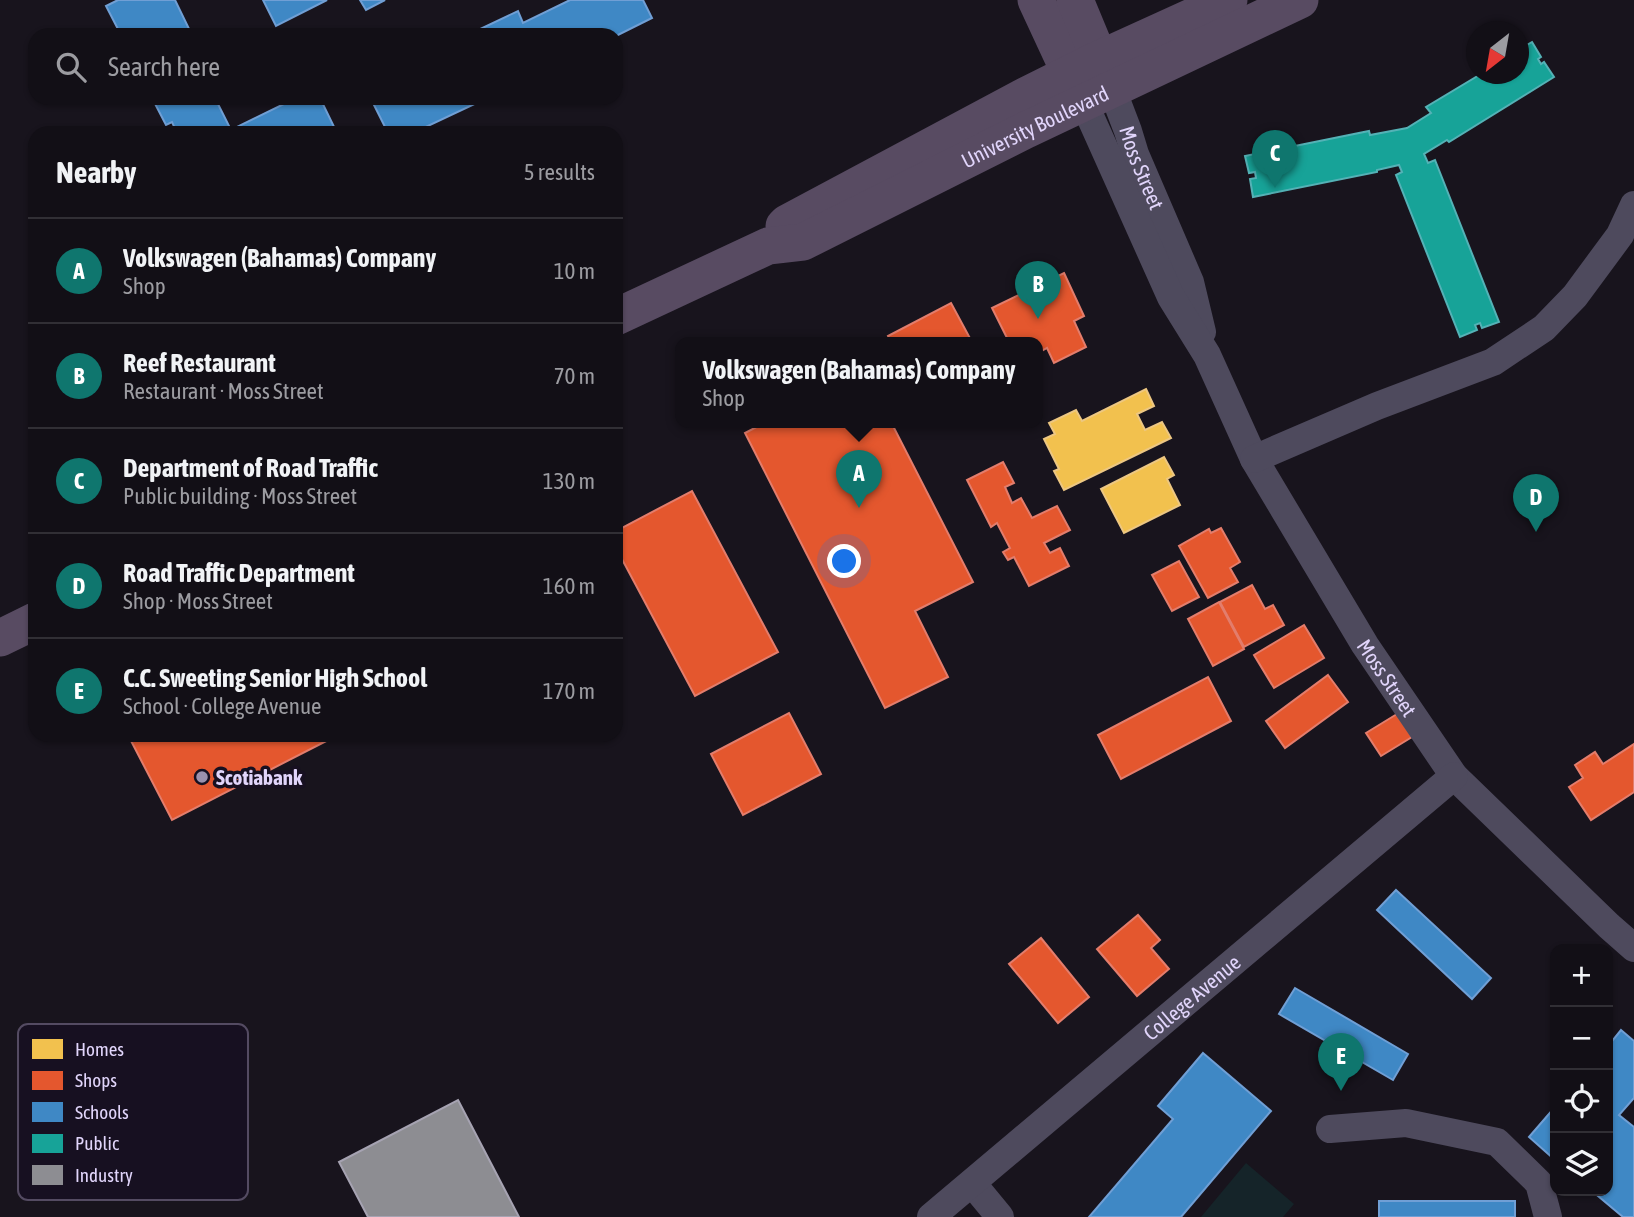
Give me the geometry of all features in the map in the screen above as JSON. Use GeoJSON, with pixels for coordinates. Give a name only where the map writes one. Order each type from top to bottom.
{"type":"FeatureCollection","features":[{"type":"Feature","properties":{"kind":"main road"},"geometry":{"type":"LineString","coordinates":[[1036,0],[1091,81]]}},
{"type":"Feature","properties":{"kind":"main road"},"geometry":{"type":"LineString","coordinates":[[1075,0],[1091,81]]}},
{"type":"Feature","properties":{"kind":"main road","name":"University Boulevard"},"geometry":{"type":"LineString","coordinates":[[1091,81],[1229,0]]}},
{"type":"Feature","properties":{"kind":"main road","name":"University Boulevard"},"geometry":{"type":"LineString","coordinates":[[623,314],[768,246],[787,223],[966,126],[1300,0]]}},
{"type":"Feature","properties":{"kind":"main road"},"geometry":{"type":"LineString","coordinates":[[0,638],[28,624]]}},
{"type":"Feature","properties":{"kind":"street","name":"Moss Street"},"geometry":{"type":"LineString","coordinates":[[1091,81],[1128,131],[1190,282],[1207,355],[1254,458],[1365,645],[1454,776],[1634,948]]}},
{"type":"Feature","properties":{"kind":"street"},"geometry":{"type":"LineString","coordinates":[[1254,458],[1377,406],[1493,362],[1544,328],[1575,296],[1619,235],[1634,205]]}},
{"type":"Feature","properties":{"kind":"street","name":"College Avenue"},"geometry":{"type":"LineString","coordinates":[[931,1217],[1454,776]]}},
{"type":"Feature","properties":{"kind":"street"},"geometry":{"type":"LineString","coordinates":[[1330,1129],[1406,1123],[1497,1142],[1539,1183],[1548,1217]]}},
{"type":"Feature","properties":{"kind":"street"},"geometry":{"type":"LineString","coordinates":[[972,1183],[1000,1217]]}},
{"type":"Feature","properties":{"kind":"shaded area"},"geometry":{"type":"Polygon","coordinates":[[[1246,1163],[1294,1204],[1283,1217],[1201,1217],[1246,1163]]]}},
{"type":"Feature","properties":{"kind":"building: Homes"},"geometry":{"type":"Polygon","coordinates":[[[1146,389],[1154,406],[1137,414],[1145,430],[1162,422],[1171,438],[1064,490],[1054,471],[1059,469],[1044,439],[1055,434],[1049,423],[1076,410],[1082,421],[1146,389]]]}},
{"type":"Feature","properties":{"kind":"building: Homes"},"geometry":{"type":"Polygon","coordinates":[[[1164,457],[1174,475],[1167,479],[1180,505],[1124,533],[1101,489],[1164,457]]]}},
{"type":"Feature","properties":{"kind":"building: Shops"},"geometry":{"type":"Polygon","coordinates":[[[1064,273],[1084,316],[1074,321],[1086,347],[1054,363],[1047,348],[1043,350],[1043,337],[1006,337],[992,308],[1064,273]]]}},
{"type":"Feature","properties":{"kind":"building: Shops"},"geometry":{"type":"Polygon","coordinates":[[[951,303],[969,337],[888,337],[951,303]]]}},
{"type":"Feature","properties":{"kind":"building: Shops"},"geometry":{"type":"Polygon","coordinates":[[[755,428],[894,428],[973,582],[915,611],[948,677],[885,708],[745,433],[755,428]]]}},
{"type":"Feature","properties":{"kind":"building: Shops"},"geometry":{"type":"Polygon","coordinates":[[[1003,462],[1014,483],[1005,487],[1012,503],[1021,498],[1032,518],[1057,506],[1070,530],[1044,543],[1050,553],[1060,548],[1069,566],[1029,586],[1014,557],[1008,560],[1003,552],[1010,548],[997,523],[991,527],[967,480],[1003,462]]]}},
{"type":"Feature","properties":{"kind":"building: Shops"},"geometry":{"type":"Polygon","coordinates":[[[692,491],[778,652],[695,696],[623,561],[623,527],[692,491]]]}},
{"type":"Feature","properties":{"kind":"building: Shops"},"geometry":{"type":"Polygon","coordinates":[[[1221,528],[1240,562],[1230,568],[1238,582],[1208,598],[1179,546],[1209,529],[1211,533],[1221,528]]]}},
{"type":"Feature","properties":{"kind":"building: Shops"},"geometry":{"type":"Polygon","coordinates":[[[1179,561],[1199,597],[1172,611],[1152,575],[1179,561]]]}},
{"type":"Feature","properties":{"kind":"building: Shops"},"geometry":{"type":"Polygon","coordinates":[[[1252,585],[1265,609],[1273,605],[1284,625],[1244,647],[1220,602],[1252,585]]]}},
{"type":"Feature","properties":{"kind":"building: Shops"},"geometry":{"type":"Polygon","coordinates":[[[1219,602],[1244,649],[1213,666],[1188,619],[1219,602]]]}},
{"type":"Feature","properties":{"kind":"building: Shops"},"geometry":{"type":"Polygon","coordinates":[[[1304,625],[1324,658],[1274,688],[1254,655],[1304,625]]]}},
{"type":"Feature","properties":{"kind":"building: Shops"},"geometry":{"type":"Polygon","coordinates":[[[1328,675],[1348,702],[1285,748],[1266,721],[1328,675]]]}},
{"type":"Feature","properties":{"kind":"building: Shops"},"geometry":{"type":"Polygon","coordinates":[[[1208,677],[1231,721],[1121,779],[1098,735],[1208,677]]]}},
{"type":"Feature","properties":{"kind":"building: Shops"},"geometry":{"type":"Polygon","coordinates":[[[789,713],[821,774],[743,815],[711,754],[789,713]]]}},
{"type":"Feature","properties":{"kind":"building: Shops"},"geometry":{"type":"Polygon","coordinates":[[[1397,714],[1412,737],[1381,756],[1366,733],[1397,714]]]}},
{"type":"Feature","properties":{"kind":"building: Shops","name":"Scotiabank"},"geometry":{"type":"Polygon","coordinates":[[[132,742],[324,742],[172,820],[132,742]]]}},
{"type":"Feature","properties":{"kind":"building: Shops"},"geometry":{"type":"Polygon","coordinates":[[[1634,744],[1634,792],[1591,820],[1569,787],[1583,778],[1575,765],[1595,752],[1603,764],[1634,744]]]}},
{"type":"Feature","properties":{"kind":"building: Shops"},"geometry":{"type":"Polygon","coordinates":[[[1138,915],[1160,940],[1151,948],[1169,969],[1137,996],[1097,949],[1138,915]]]}},
{"type":"Feature","properties":{"kind":"building: Shops"},"geometry":{"type":"Polygon","coordinates":[[[1041,938],[1089,997],[1058,1023],[1009,964],[1041,938]]]}},
{"type":"Feature","properties":{"kind":"building: Schools"},"geometry":{"type":"Polygon","coordinates":[[[118,0],[175,0],[189,28],[117,28],[106,6],[118,0]]]}},
{"type":"Feature","properties":{"kind":"building: Schools"},"geometry":{"type":"Polygon","coordinates":[[[263,0],[327,0],[276,26],[263,0]]]}},
{"type":"Feature","properties":{"kind":"building: Schools"},"geometry":{"type":"Polygon","coordinates":[[[360,0],[385,0],[366,10],[360,0]]]}},
{"type":"Feature","properties":{"kind":"building: Schools"},"geometry":{"type":"Polygon","coordinates":[[[570,0],[643,0],[652,18],[623,32],[623,28],[482,28],[518,11],[523,23],[570,0]]]}},
{"type":"Feature","properties":{"kind":"building: Schools"},"geometry":{"type":"Polygon","coordinates":[[[156,105],[218,105],[229,126],[174,126],[172,122],[166,125],[156,105]]]}},
{"type":"Feature","properties":{"kind":"building: Schools"},"geometry":{"type":"Polygon","coordinates":[[[282,105],[323,105],[334,126],[239,126],[282,105]]]}},
{"type":"Feature","properties":{"kind":"building: Schools"},"geometry":{"type":"Polygon","coordinates":[[[374,105],[472,105],[428,126],[384,126],[374,105]]]}},
{"type":"Feature","properties":{"kind":"building: Schools"},"geometry":{"type":"Polygon","coordinates":[[[1396,890],[1491,978],[1472,999],[1377,910],[1396,890]]]}},
{"type":"Feature","properties":{"kind":"building: Schools"},"geometry":{"type":"Polygon","coordinates":[[[1295,988],[1408,1054],[1393,1080],[1279,1014],[1295,988]]]}},
{"type":"Feature","properties":{"kind":"building: Schools"},"geometry":{"type":"Polygon","coordinates":[[[1621,1030],[1634,1041],[1634,1098],[1619,1115],[1634,1127],[1634,1217],[1623,1217],[1598,1196],[1613,1196],[1613,1040],[1621,1030]]]}},
{"type":"Feature","properties":{"kind":"building: Schools"},"geometry":{"type":"Polygon","coordinates":[[[1203,1053],[1271,1111],[1181,1217],[1089,1217],[1173,1119],[1158,1106],[1203,1053]]]}},
{"type":"Feature","properties":{"kind":"building: Schools"},"geometry":{"type":"Polygon","coordinates":[[[1550,1113],[1550,1156],[1529,1137],[1550,1113]]]}},
{"type":"Feature","properties":{"kind":"building: Schools"},"geometry":{"type":"Polygon","coordinates":[[[1379,1201],[1515,1201],[1515,1217],[1379,1217],[1379,1201]]]}},
{"type":"Feature","properties":{"kind":"building: Public"},"geometry":{"type":"Polygon","coordinates":[[[1532,42],[1541,57],[1538,59],[1541,64],[1544,62],[1554,77],[1449,142],[1447,140],[1424,154],[1428,163],[1435,160],[1499,322],[1482,328],[1480,323],[1475,325],[1477,330],[1460,337],[1396,175],[1402,172],[1399,165],[1377,172],[1253,197],[1250,179],[1256,178],[1255,172],[1249,173],[1245,156],[1369,131],[1370,135],[1407,128],[1431,113],[1426,107],[1466,83],[1529,84],[1529,44],[1532,42]]]}},
{"type":"Feature","properties":{"kind":"building: Industry"},"geometry":{"type":"Polygon","coordinates":[[[458,1100],[519,1217],[368,1217],[339,1162],[458,1100]]]}},
{"type":"Feature","properties":{"kind":"place","name":"Department of Road Traffic"},"geometry":{"type":"Point","coordinates":[1275,188]}},
{"type":"Feature","properties":{"kind":"place","name":"Reef Restaurant"},"geometry":{"type":"Point","coordinates":[1038,319]}},
{"type":"Feature","properties":{"kind":"place","name":"Volkswagen (Bahamas) Company"},"geometry":{"type":"Point","coordinates":[859,508]}},
{"type":"Feature","properties":{"kind":"place","name":"Road Traffic Department"},"geometry":{"type":"Point","coordinates":[1536,532]}},
{"type":"Feature","properties":{"kind":"place","name":"Scotiabank"},"geometry":{"type":"Point","coordinates":[202,777]}},
{"type":"Feature","properties":{"kind":"place","name":"C.C. Sweeting Senior High School"},"geometry":{"type":"Point","coordinates":[1341,1091]}}]}
